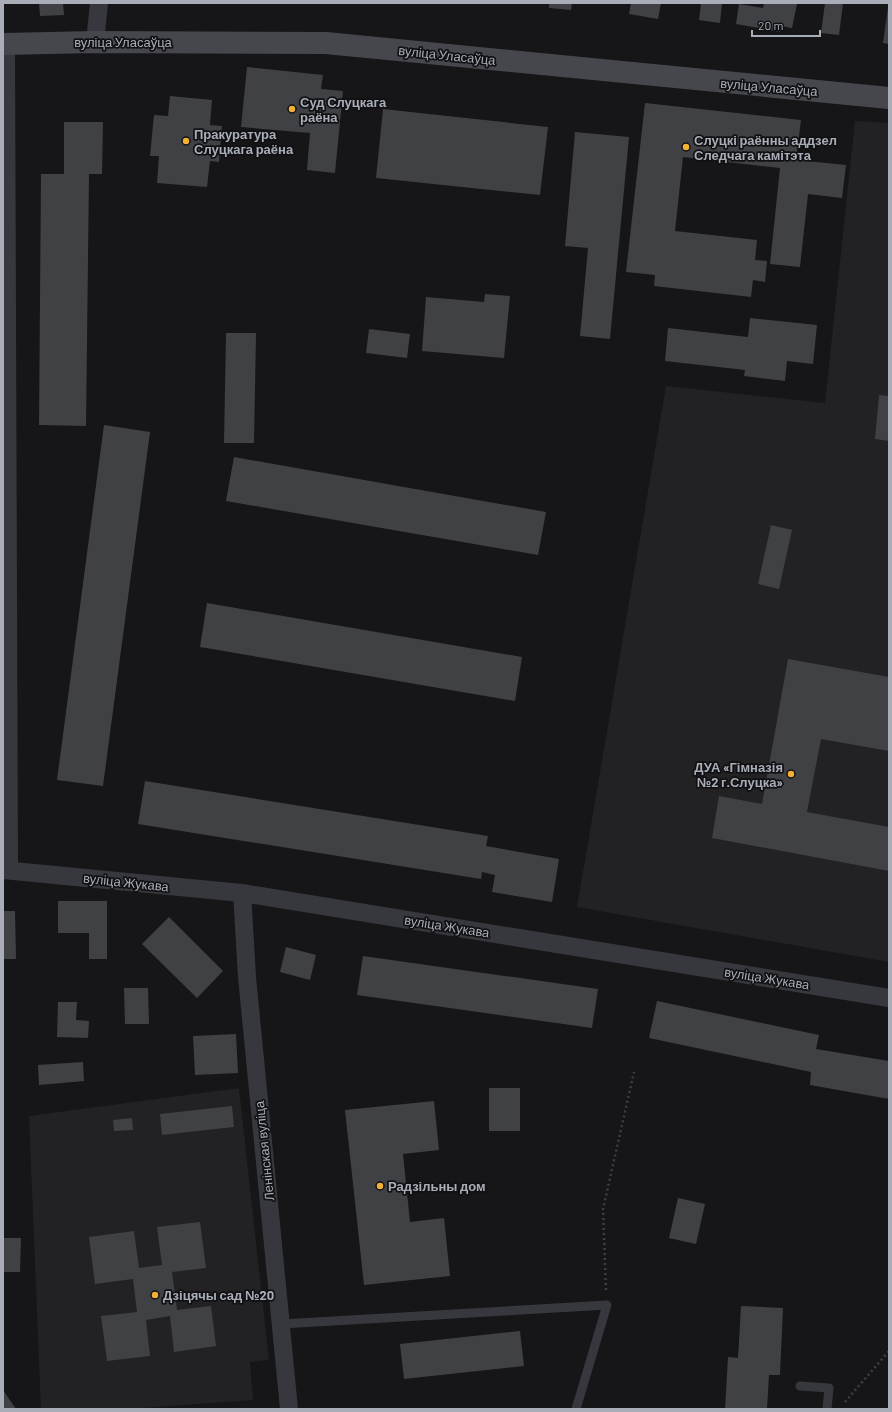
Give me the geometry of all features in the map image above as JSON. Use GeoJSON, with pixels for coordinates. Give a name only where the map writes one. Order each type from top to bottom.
{"type":"FeatureCollection","features":[{"type":"Feature","properties":{"kind":"main road","name":"вуліца Уласаўца"},"geometry":{"type":"LineString","coordinates":[[5,44],[95,42],[326,43],[889,98]]}},
{"type":"Feature","properties":{"kind":"street"},"geometry":{"type":"LineString","coordinates":[[95,42],[99,3]]}},
{"type":"Feature","properties":{"kind":"street"},"geometry":{"type":"LineString","coordinates":[[5,44],[6,870]]}},
{"type":"Feature","properties":{"kind":"street","name":"вуліца Жукава"},"geometry":{"type":"LineString","coordinates":[[6,870],[242,893],[889,998]]}},
{"type":"Feature","properties":{"kind":"street","name":"Ленінская вуліца"},"geometry":{"type":"LineString","coordinates":[[242,893],[247,977],[289,1409]]}},
{"type":"Feature","properties":{"kind":"lane"},"geometry":{"type":"LineString","coordinates":[[281,1324],[607,1305],[576,1409]]}},
{"type":"Feature","properties":{"kind":"lane"},"geometry":{"type":"LineString","coordinates":[[800,1386],[829,1388],[827,1409]]}},
{"type":"Feature","properties":{"kind":"path"},"geometry":{"type":"LineString","coordinates":[[607,1305],[603,1209],[634,1072]]}},
{"type":"Feature","properties":{"kind":"path"},"geometry":{"type":"LineString","coordinates":[[843,1403],[889,1351]]}},
{"type":"Feature","properties":{"kind":"shaded area"},"geometry":{"type":"Polygon","coordinates":[[[855,121],[889,123],[889,962],[577,907],[666,386],[825,403],[855,121]]]}},
{"type":"Feature","properties":{"kind":"shaded area"},"geometry":{"type":"Polygon","coordinates":[[[239,1088],[269,1360],[250,1362],[253,1400],[129,1409],[41,1409],[29,1116],[239,1088]]]}},
{"type":"Feature","properties":{"kind":"building"},"geometry":{"type":"Polygon","coordinates":[[[39,3],[63,3],[64,15],[40,16],[39,3]]]}},
{"type":"Feature","properties":{"kind":"building"},"geometry":{"type":"Polygon","coordinates":[[[549,3],[572,3],[571,10],[549,8],[549,3]]]}},
{"type":"Feature","properties":{"kind":"building"},"geometry":{"type":"Polygon","coordinates":[[[631,3],[661,3],[658,19],[629,14],[631,3]]]}},
{"type":"Feature","properties":{"kind":"building"},"geometry":{"type":"Polygon","coordinates":[[[701,3],[722,3],[720,23],[699,20],[701,3]]]}},
{"type":"Feature","properties":{"kind":"building"},"geometry":{"type":"Polygon","coordinates":[[[764,3],[797,4],[792,28],[781,26],[780,32],[736,24],[739,4],[763,8],[764,3]]]}},
{"type":"Feature","properties":{"kind":"building"},"geometry":{"type":"Polygon","coordinates":[[[825,3],[843,3],[839,35],[821,33],[825,3]]]}},
{"type":"Feature","properties":{"kind":"building"},"geometry":{"type":"Polygon","coordinates":[[[889,7],[889,44],[883,43],[889,7]]]}},
{"type":"Feature","properties":{"kind":"building","name":"Суд Слуцкага раёна"},"geometry":{"type":"Polygon","coordinates":[[[247,67],[323,75],[321,89],[343,91],[335,173],[307,170],[310,133],[241,127],[247,67]]]}},
{"type":"Feature","properties":{"kind":"building","name":"Пракуратура Слуцкага раёна"},"geometry":{"type":"Polygon","coordinates":[[[170,96],[212,100],[210,125],[222,126],[219,162],[210,161],[207,187],[157,183],[159,156],[150,156],[154,115],[168,116],[170,96]]]}},
{"type":"Feature","properties":{"kind":"building"},"geometry":{"type":"Polygon","coordinates":[[[645,103],[801,120],[796,160],[846,165],[842,198],[808,194],[800,267],[770,264],[780,168],[683,157],[675,231],[757,240],[755,260],[767,261],[765,282],[753,280],[751,297],[654,286],[655,275],[626,272],[645,103]]]}},
{"type":"Feature","properties":{"kind":"building"},"geometry":{"type":"Polygon","coordinates":[[[383,109],[548,127],[540,195],[376,178],[383,109]]]}},
{"type":"Feature","properties":{"kind":"building"},"geometry":{"type":"Polygon","coordinates":[[[64,122],[103,122],[102,174],[89,174],[86,426],[39,425],[41,174],[64,174],[64,122]]]}},
{"type":"Feature","properties":{"kind":"building"},"geometry":{"type":"Polygon","coordinates":[[[575,132],[629,137],[610,339],[580,336],[588,248],[565,246],[575,132]]]}},
{"type":"Feature","properties":{"kind":"building"},"geometry":{"type":"Polygon","coordinates":[[[485,294],[510,296],[504,358],[422,351],[426,297],[484,302],[485,294]]]}},
{"type":"Feature","properties":{"kind":"building"},"geometry":{"type":"Polygon","coordinates":[[[750,318],[817,325],[813,364],[787,361],[785,381],[744,376],[745,370],[665,361],[668,328],[748,337],[750,318]]]}},
{"type":"Feature","properties":{"kind":"building"},"geometry":{"type":"Polygon","coordinates":[[[369,329],[410,334],[407,358],[366,353],[369,329]]]}},
{"type":"Feature","properties":{"kind":"building"},"geometry":{"type":"Polygon","coordinates":[[[226,333],[256,333],[254,443],[224,443],[226,333]]]}},
{"type":"Feature","properties":{"kind":"building"},"geometry":{"type":"Polygon","coordinates":[[[879,395],[889,396],[889,441],[875,439],[879,395]]]}},
{"type":"Feature","properties":{"kind":"building"},"geometry":{"type":"Polygon","coordinates":[[[104,425],[150,432],[103,786],[57,780],[104,425]]]}},
{"type":"Feature","properties":{"kind":"building"},"geometry":{"type":"Polygon","coordinates":[[[234,457],[546,512],[538,555],[226,501],[234,457]]]}},
{"type":"Feature","properties":{"kind":"building"},"geometry":{"type":"Polygon","coordinates":[[[771,525],[792,530],[779,589],[758,584],[771,525]]]}},
{"type":"Feature","properties":{"kind":"building"},"geometry":{"type":"Polygon","coordinates":[[[207,603],[522,657],[515,701],[200,647],[207,603]]]}},
{"type":"Feature","properties":{"kind":"building","name":"ДУА «Гімназія №2 г.Слуцка»"},"geometry":{"type":"Polygon","coordinates":[[[788,659],[889,677],[889,751],[821,739],[807,812],[889,827],[889,871],[712,838],[719,796],[762,804],[788,659]]]}},
{"type":"Feature","properties":{"kind":"building"},"geometry":{"type":"Polygon","coordinates":[[[145,781],[488,836],[486,846],[559,859],[552,902],[492,892],[495,875],[482,872],[481,879],[138,824],[145,781]]]}},
{"type":"Feature","properties":{"kind":"building"},"geometry":{"type":"Polygon","coordinates":[[[58,901],[107,901],[107,959],[89,959],[89,933],[58,933],[58,901]]]}},
{"type":"Feature","properties":{"kind":"building"},"geometry":{"type":"Polygon","coordinates":[[[3,911],[15,911],[16,959],[3,959],[3,911]]]}},
{"type":"Feature","properties":{"kind":"building"},"geometry":{"type":"Polygon","coordinates":[[[169,917],[223,971],[197,998],[142,944],[169,917]]]}},
{"type":"Feature","properties":{"kind":"building"},"geometry":{"type":"Polygon","coordinates":[[[286,947],[316,955],[310,980],[280,972],[286,947]]]}},
{"type":"Feature","properties":{"kind":"building"},"geometry":{"type":"Polygon","coordinates":[[[363,956],[598,989],[592,1028],[357,995],[363,956]]]}},
{"type":"Feature","properties":{"kind":"building"},"geometry":{"type":"Polygon","coordinates":[[[124,988],[148,988],[149,1024],[125,1024],[124,988]]]}},
{"type":"Feature","properties":{"kind":"building"},"geometry":{"type":"Polygon","coordinates":[[[657,1001],[819,1035],[816,1049],[889,1061],[889,1099],[810,1085],[811,1072],[649,1038],[657,1001]]]}},
{"type":"Feature","properties":{"kind":"building"},"geometry":{"type":"Polygon","coordinates":[[[58,1002],[77,1002],[76,1020],[89,1021],[88,1038],[57,1037],[58,1002]]]}},
{"type":"Feature","properties":{"kind":"building"},"geometry":{"type":"Polygon","coordinates":[[[236,1034],[238,1073],[195,1075],[193,1036],[236,1034]]]}},
{"type":"Feature","properties":{"kind":"building"},"geometry":{"type":"Polygon","coordinates":[[[83,1062],[84,1081],[39,1085],[38,1065],[83,1062]]]}},
{"type":"Feature","properties":{"kind":"building"},"geometry":{"type":"Polygon","coordinates":[[[489,1088],[520,1088],[520,1131],[489,1131],[489,1088]]]}},
{"type":"Feature","properties":{"kind":"building","name":"Радзільны дом"},"geometry":{"type":"Polygon","coordinates":[[[434,1101],[439,1150],[403,1154],[410,1222],[444,1218],[450,1276],[364,1285],[345,1110],[434,1101]]]}},
{"type":"Feature","properties":{"kind":"building"},"geometry":{"type":"Polygon","coordinates":[[[232,1106],[234,1127],[162,1135],[160,1114],[232,1106]]]}},
{"type":"Feature","properties":{"kind":"building"},"geometry":{"type":"Polygon","coordinates":[[[132,1118],[133,1130],[114,1131],[113,1120],[132,1118]]]}},
{"type":"Feature","properties":{"kind":"building"},"geometry":{"type":"Polygon","coordinates":[[[678,1198],[705,1204],[696,1244],[669,1238],[678,1198]]]}},
{"type":"Feature","properties":{"kind":"building","name":"Дзіцячы сад №20"},"geometry":{"type":"Polygon","coordinates":[[[200,1222],[206,1268],[172,1272],[177,1310],[211,1306],[216,1346],[174,1352],[170,1316],[146,1320],[150,1356],[107,1361],[101,1316],[137,1312],[133,1279],[95,1284],[89,1237],[134,1231],[139,1268],[162,1265],[157,1227],[200,1222]]]}},
{"type":"Feature","properties":{"kind":"building"},"geometry":{"type":"Polygon","coordinates":[[[3,1238],[21,1238],[20,1272],[3,1272],[3,1238]]]}},
{"type":"Feature","properties":{"kind":"building"},"geometry":{"type":"Polygon","coordinates":[[[741,1306],[783,1308],[780,1375],[769,1375],[767,1409],[725,1409],[728,1357],[738,1358],[741,1306]]]}},
{"type":"Feature","properties":{"kind":"building"},"geometry":{"type":"Polygon","coordinates":[[[520,1331],[524,1366],[404,1379],[400,1344],[520,1331]]]}},
{"type":"Feature","properties":{"kind":"building"},"geometry":{"type":"Polygon","coordinates":[[[3,1390],[16,1409],[3,1409],[3,1390]]]}},
{"type":"Feature","properties":{"kind":"place","name":"Суд Слуцкага раёна"},"geometry":{"type":"Point","coordinates":[292,109]}},
{"type":"Feature","properties":{"kind":"place","name":"Пракуратура Слуцкага раёна"},"geometry":{"type":"Point","coordinates":[186,141]}},
{"type":"Feature","properties":{"kind":"place","name":"Слуцкі раённы аддзел Следчага камітэта"},"geometry":{"type":"Point","coordinates":[686,147]}},
{"type":"Feature","properties":{"kind":"place","name":"ДУА «Гімназія №2 г.Слуцка»"},"geometry":{"type":"Point","coordinates":[791,774]}},
{"type":"Feature","properties":{"kind":"place","name":"Радзільны дом"},"geometry":{"type":"Point","coordinates":[380,1186]}},
{"type":"Feature","properties":{"kind":"place","name":"Дзіцячы сад №20"},"geometry":{"type":"Point","coordinates":[155,1295]}}]}
